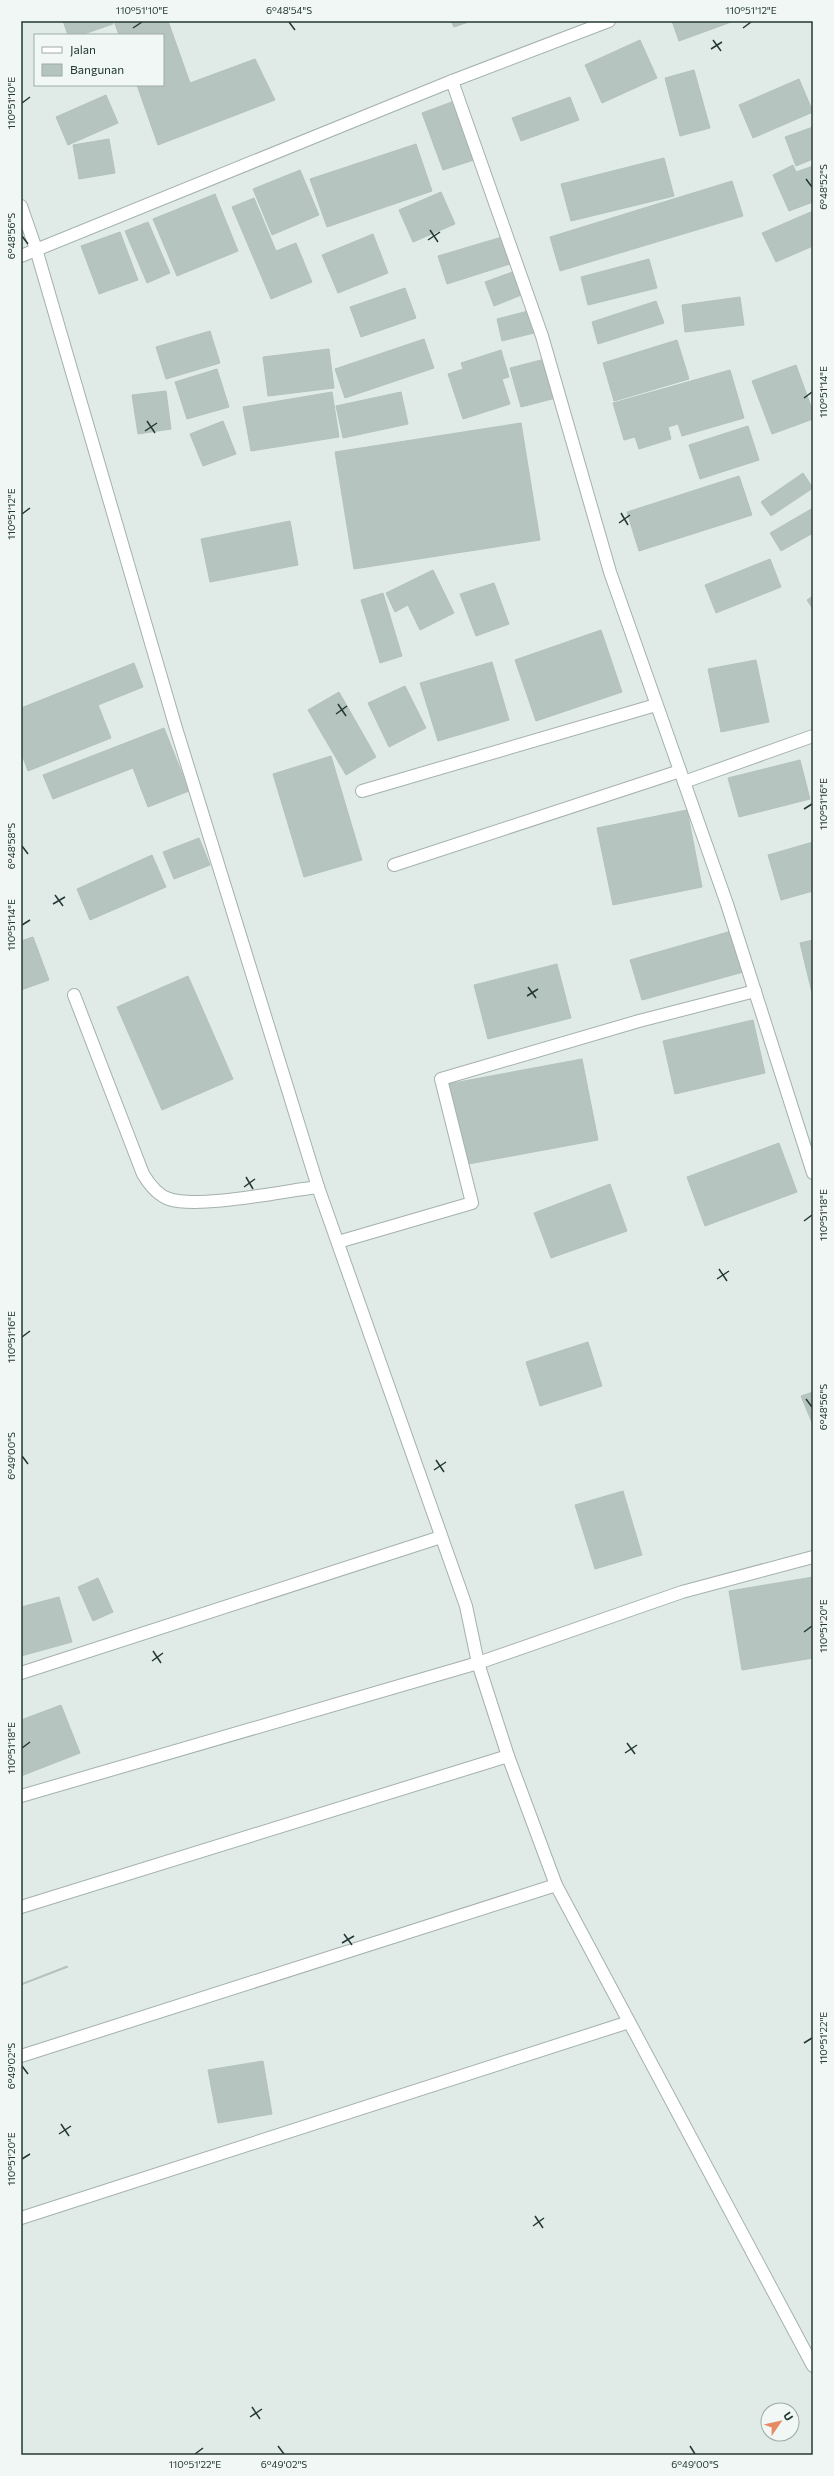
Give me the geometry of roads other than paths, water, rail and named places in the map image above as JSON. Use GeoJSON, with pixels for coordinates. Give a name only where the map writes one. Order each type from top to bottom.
{"type":"FeatureCollection","features":[{"type":"Feature","properties":{"kind":"street"},"geometry":{"type":"LineString","coordinates":[[21,256],[452,81],[609,21]]}},
{"type":"Feature","properties":{"kind":"street"},"geometry":{"type":"LineString","coordinates":[[452,81],[542,336],[610,572],[755,992],[813,1173]]}},
{"type":"Feature","properties":{"kind":"street"},"geometry":{"type":"LineString","coordinates":[[21,206],[36,249],[175,725],[318,1187],[466,1606],[478,1663],[508,1756],[556,1885],[813,2366]]}},
{"type":"Feature","properties":{"kind":"street"},"geometry":{"type":"LineString","coordinates":[[362,791],[656,705]]}},
{"type":"Feature","properties":{"kind":"street"},"geometry":{"type":"LineString","coordinates":[[394,865],[813,736]]}},
{"type":"Feature","properties":{"kind":"street"},"geometry":{"type":"LineString","coordinates":[[338,1242],[472,1203],[441,1079],[639,1021],[755,992]]}},
{"type":"Feature","properties":{"kind":"street"},"geometry":{"type":"LineString","coordinates":[[74,995],[143,1174],[150,1184],[161,1194],[168,1199],[191,1203],[318,1187]]}},
{"type":"Feature","properties":{"kind":"street"},"geometry":{"type":"LineString","coordinates":[[21,1673],[441,1537]]}},
{"type":"Feature","properties":{"kind":"street"},"geometry":{"type":"LineString","coordinates":[[21,1796],[478,1663],[682,1592],[813,1557]]}},
{"type":"Feature","properties":{"kind":"street"},"geometry":{"type":"LineString","coordinates":[[21,1907],[508,1756]]}},
{"type":"Feature","properties":{"kind":"street"},"geometry":{"type":"LineString","coordinates":[[21,2056],[556,1885]]}},
{"type":"Feature","properties":{"kind":"street"},"geometry":{"type":"LineString","coordinates":[[21,2218],[629,2022]]}}]}
